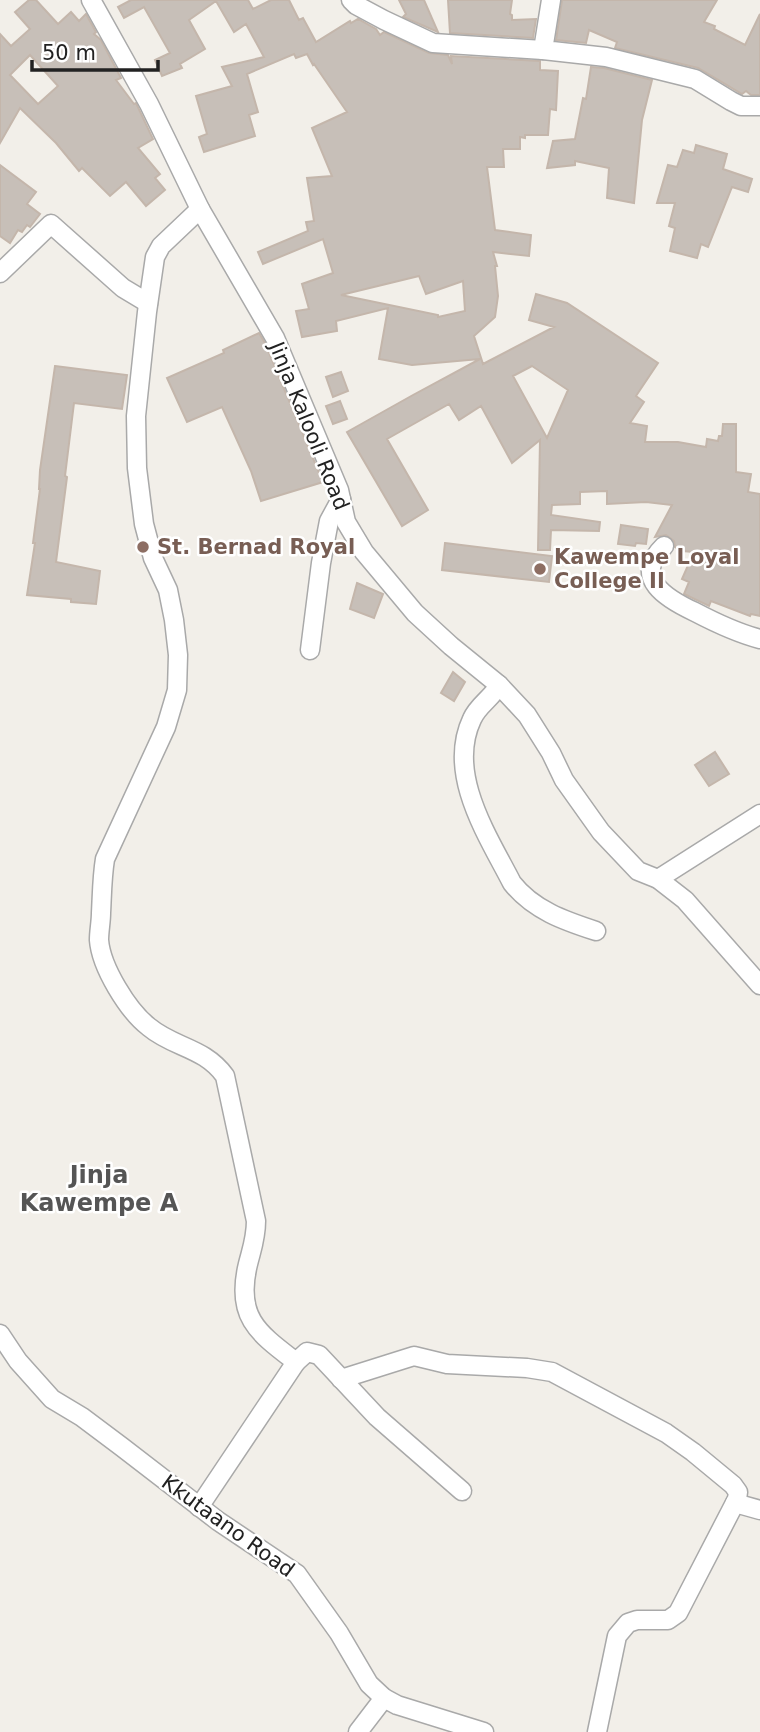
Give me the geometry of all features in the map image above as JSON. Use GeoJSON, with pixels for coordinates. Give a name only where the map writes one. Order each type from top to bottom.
{"type":"FeatureCollection","features":[{"type":"Feature","properties":{"kind":"street"},"geometry":{"type":"LineString","coordinates":[[351,0],[393,25],[433,43],[606,57],[695,79],[732,102],[747,107],[760,106]]}},
{"type":"Feature","properties":{"kind":"street"},"geometry":{"type":"LineString","coordinates":[[543,50],[551,0]]}},
{"type":"Feature","properties":{"kind":"street","name":"Jinja Kalooli Road"},"geometry":{"type":"LineString","coordinates":[[97,2],[200,209],[275,338],[339,490],[346,522],[363,552],[415,613],[499,685],[527,715],[564,780],[601,832],[638,871],[658,879],[685,900],[760,985]]}},
{"type":"Feature","properties":{"kind":"street"},"geometry":{"type":"LineString","coordinates":[[200,209],[161,246],[155,257],[136,416],[137,468],[144,524],[153,558],[168,590],[174,620],[178,655],[177,690],[166,727],[105,859],[99,940],[103,958],[116,986],[149,1027],[203,1056],[225,1076],[256,1221],[256,1236],[243,1287],[246,1306],[253,1324],[263,1337],[296,1362]]}},
{"type":"Feature","properties":{"kind":"street"},"geometry":{"type":"LineString","coordinates":[[0,273],[51,225],[122,288],[148,303]]}},
{"type":"Feature","properties":{"kind":"street"},"geometry":{"type":"LineString","coordinates":[[310,650],[329,521],[341,499]]}},
{"type":"Feature","properties":{"kind":"street"},"geometry":{"type":"LineString","coordinates":[[664,546],[651,566],[657,587],[675,603],[720,625],[760,639]]}},
{"type":"Feature","properties":{"kind":"street"},"geometry":{"type":"LineString","coordinates":[[499,685],[471,720],[465,745],[465,773],[469,792],[512,883],[520,894],[562,920],[596,932]]}},
{"type":"Feature","properties":{"kind":"street"},"geometry":{"type":"LineString","coordinates":[[658,879],[760,814]]}},
{"type":"Feature","properties":{"kind":"street","name":"Kkutaano Road"},"geometry":{"type":"LineString","coordinates":[[0,1334],[18,1361],[52,1399],[102,1432],[199,1507],[296,1574],[339,1633],[369,1684],[384,1698],[397,1705],[484,1732]]}},
{"type":"Feature","properties":{"kind":"street"},"geometry":{"type":"LineString","coordinates":[[199,1507],[296,1362],[307,1352],[319,1355],[377,1417],[462,1491]]}},
{"type":"Feature","properties":{"kind":"street"},"geometry":{"type":"LineString","coordinates":[[341,1379],[414,1356],[447,1364],[552,1372],[666,1433],[733,1485],[738,1492],[735,1503],[678,1613],[668,1620],[637,1620],[628,1623],[617,1636],[597,1732]]}},
{"type":"Feature","properties":{"kind":"street"},"geometry":{"type":"LineString","coordinates":[[735,1503],[760,1510]]}},
{"type":"Feature","properties":{"kind":"street"},"geometry":{"type":"LineString","coordinates":[[358,1732],[384,1698]]}},
{"type":"Feature","properties":{"kind":"building"},"geometry":{"type":"Polygon","coordinates":[[[29,0],[36,0],[58,24],[71,12],[79,21],[86,14],[96,32],[94,34],[101,40],[121,78],[116,80],[134,104],[136,103],[153,139],[138,148],[160,174],[155,178],[165,190],[146,206],[126,182],[110,196],[82,168],[79,171],[56,143],[20,108],[0,143],[0,34],[11,46],[30,29],[15,12],[29,0]],[[30,55],[10,75],[38,104],[58,86],[30,55]]]}},
{"type":"Feature","properties":{"kind":"building"},"geometry":{"type":"Polygon","coordinates":[[[131,0],[248,0],[253,9],[271,0],[289,0],[299,20],[303,18],[316,42],[358,19],[376,29],[380,35],[384,32],[429,53],[448,55],[452,64],[451,56],[540,61],[540,70],[558,71],[556,110],[550,109],[548,135],[520,137],[520,149],[503,149],[504,167],[487,167],[495,230],[531,235],[529,256],[493,252],[497,266],[498,296],[495,317],[474,336],[483,364],[554,327],[529,320],[536,294],[567,303],[658,363],[636,396],[644,402],[630,423],[647,426],[645,442],[678,442],[706,447],[707,439],[718,441],[719,436],[722,436],[723,424],[736,424],[736,472],[751,474],[748,492],[760,494],[760,616],[750,616],[711,601],[709,606],[684,594],[689,582],[682,579],[694,552],[675,547],[674,541],[666,535],[655,537],[672,505],[646,502],[607,504],[607,491],[580,492],[580,504],[552,505],[551,515],[600,522],[599,531],[551,530],[550,550],[538,550],[540,440],[512,463],[481,406],[459,420],[449,404],[387,439],[428,510],[402,526],[347,432],[480,359],[412,365],[379,359],[388,308],[336,321],[337,331],[302,337],[296,311],[309,309],[302,284],[333,273],[323,239],[263,264],[258,252],[308,231],[306,222],[314,221],[307,178],[332,176],[312,128],[347,112],[307,54],[296,58],[294,54],[247,74],[258,112],[249,115],[255,136],[204,152],[199,137],[207,134],[196,96],[232,86],[222,67],[264,57],[246,24],[234,32],[216,1],[189,20],[205,49],[180,64],[182,68],[162,76],[155,60],[170,53],[144,7],[124,18],[118,7],[131,0]],[[419,276],[341,295],[438,317],[465,311],[463,281],[426,294],[419,276]],[[532,366],[513,376],[547,438],[568,390],[532,366]]]}},
{"type":"Feature","properties":{"kind":"building"},"geometry":{"type":"Polygon","coordinates":[[[399,0],[424,0],[438,32],[403,17],[406,14],[399,0]]]}},
{"type":"Feature","properties":{"kind":"building"},"geometry":{"type":"Polygon","coordinates":[[[448,0],[512,0],[512,20],[536,19],[533,38],[450,33],[448,0]]]}},
{"type":"Feature","properties":{"kind":"building"},"geometry":{"type":"Polygon","coordinates":[[[562,0],[717,0],[704,22],[745,45],[760,14],[760,95],[751,95],[746,91],[742,94],[698,68],[615,48],[617,42],[589,30],[586,43],[556,40],[562,0]]]}},
{"type":"Feature","properties":{"kind":"building"},"geometry":{"type":"Polygon","coordinates":[[[591,67],[652,80],[642,120],[634,203],[607,198],[609,168],[575,161],[575,165],[547,168],[553,141],[575,139],[591,67]]]}},
{"type":"Feature","properties":{"kind":"building"},"geometry":{"type":"Polygon","coordinates":[[[696,145],[727,154],[723,169],[752,179],[748,192],[732,187],[708,247],[701,244],[697,258],[670,251],[675,228],[669,226],[675,203],[657,203],[668,165],[677,167],[683,150],[694,153],[696,145]]]}},
{"type":"Feature","properties":{"kind":"building"},"geometry":{"type":"Polygon","coordinates":[[[0,165],[36,192],[27,204],[40,214],[30,227],[27,225],[22,232],[18,230],[10,243],[0,236],[0,165]]]}},
{"type":"Feature","properties":{"kind":"building"},"geometry":{"type":"Polygon","coordinates":[[[259,333],[323,482],[261,501],[251,471],[222,407],[187,422],[167,378],[224,353],[223,350],[259,333]]]}},
{"type":"Feature","properties":{"kind":"building"},"geometry":{"type":"Polygon","coordinates":[[[55,366],[127,375],[122,409],[74,403],[56,562],[100,571],[96,604],[27,595],[35,543],[40,470],[55,366]]]}},
{"type":"Feature","properties":{"kind":"building"},"geometry":{"type":"Polygon","coordinates":[[[341,372],[348,391],[333,397],[326,377],[341,372]]]}},
{"type":"Feature","properties":{"kind":"building"},"geometry":{"type":"Polygon","coordinates":[[[340,401],[347,419],[333,424],[326,406],[340,401]]]}},
{"type":"Feature","properties":{"kind":"building"},"geometry":{"type":"Polygon","coordinates":[[[621,525],[648,529],[646,544],[618,544],[621,525]]]}},
{"type":"Feature","properties":{"kind":"building"},"geometry":{"type":"Polygon","coordinates":[[[445,543],[552,556],[549,582],[442,570],[445,543]]]}},
{"type":"Feature","properties":{"kind":"building"},"geometry":{"type":"Polygon","coordinates":[[[357,583],[383,594],[374,618],[350,609],[357,583]]]}},
{"type":"Feature","properties":{"kind":"building"},"geometry":{"type":"Polygon","coordinates":[[[453,672],[465,682],[454,701],[441,693],[453,672]]]}},
{"type":"Feature","properties":{"kind":"building"},"geometry":{"type":"Polygon","coordinates":[[[715,752],[729,774],[709,786],[695,765],[715,752]]]}},
{"type":"Feature","properties":{"kind":"place","name":"St. Bernad Royal"},"geometry":{"type":"Point","coordinates":[143,547]}},
{"type":"Feature","properties":{"kind":"place","name":"Kawempe Loyal College II"},"geometry":{"type":"Point","coordinates":[540,569]}},
{"type":"Feature","properties":{"kind":"district","name":"Jinja Kawempe A"},"geometry":{"type":"Point","coordinates":[99,1189]}}]}
